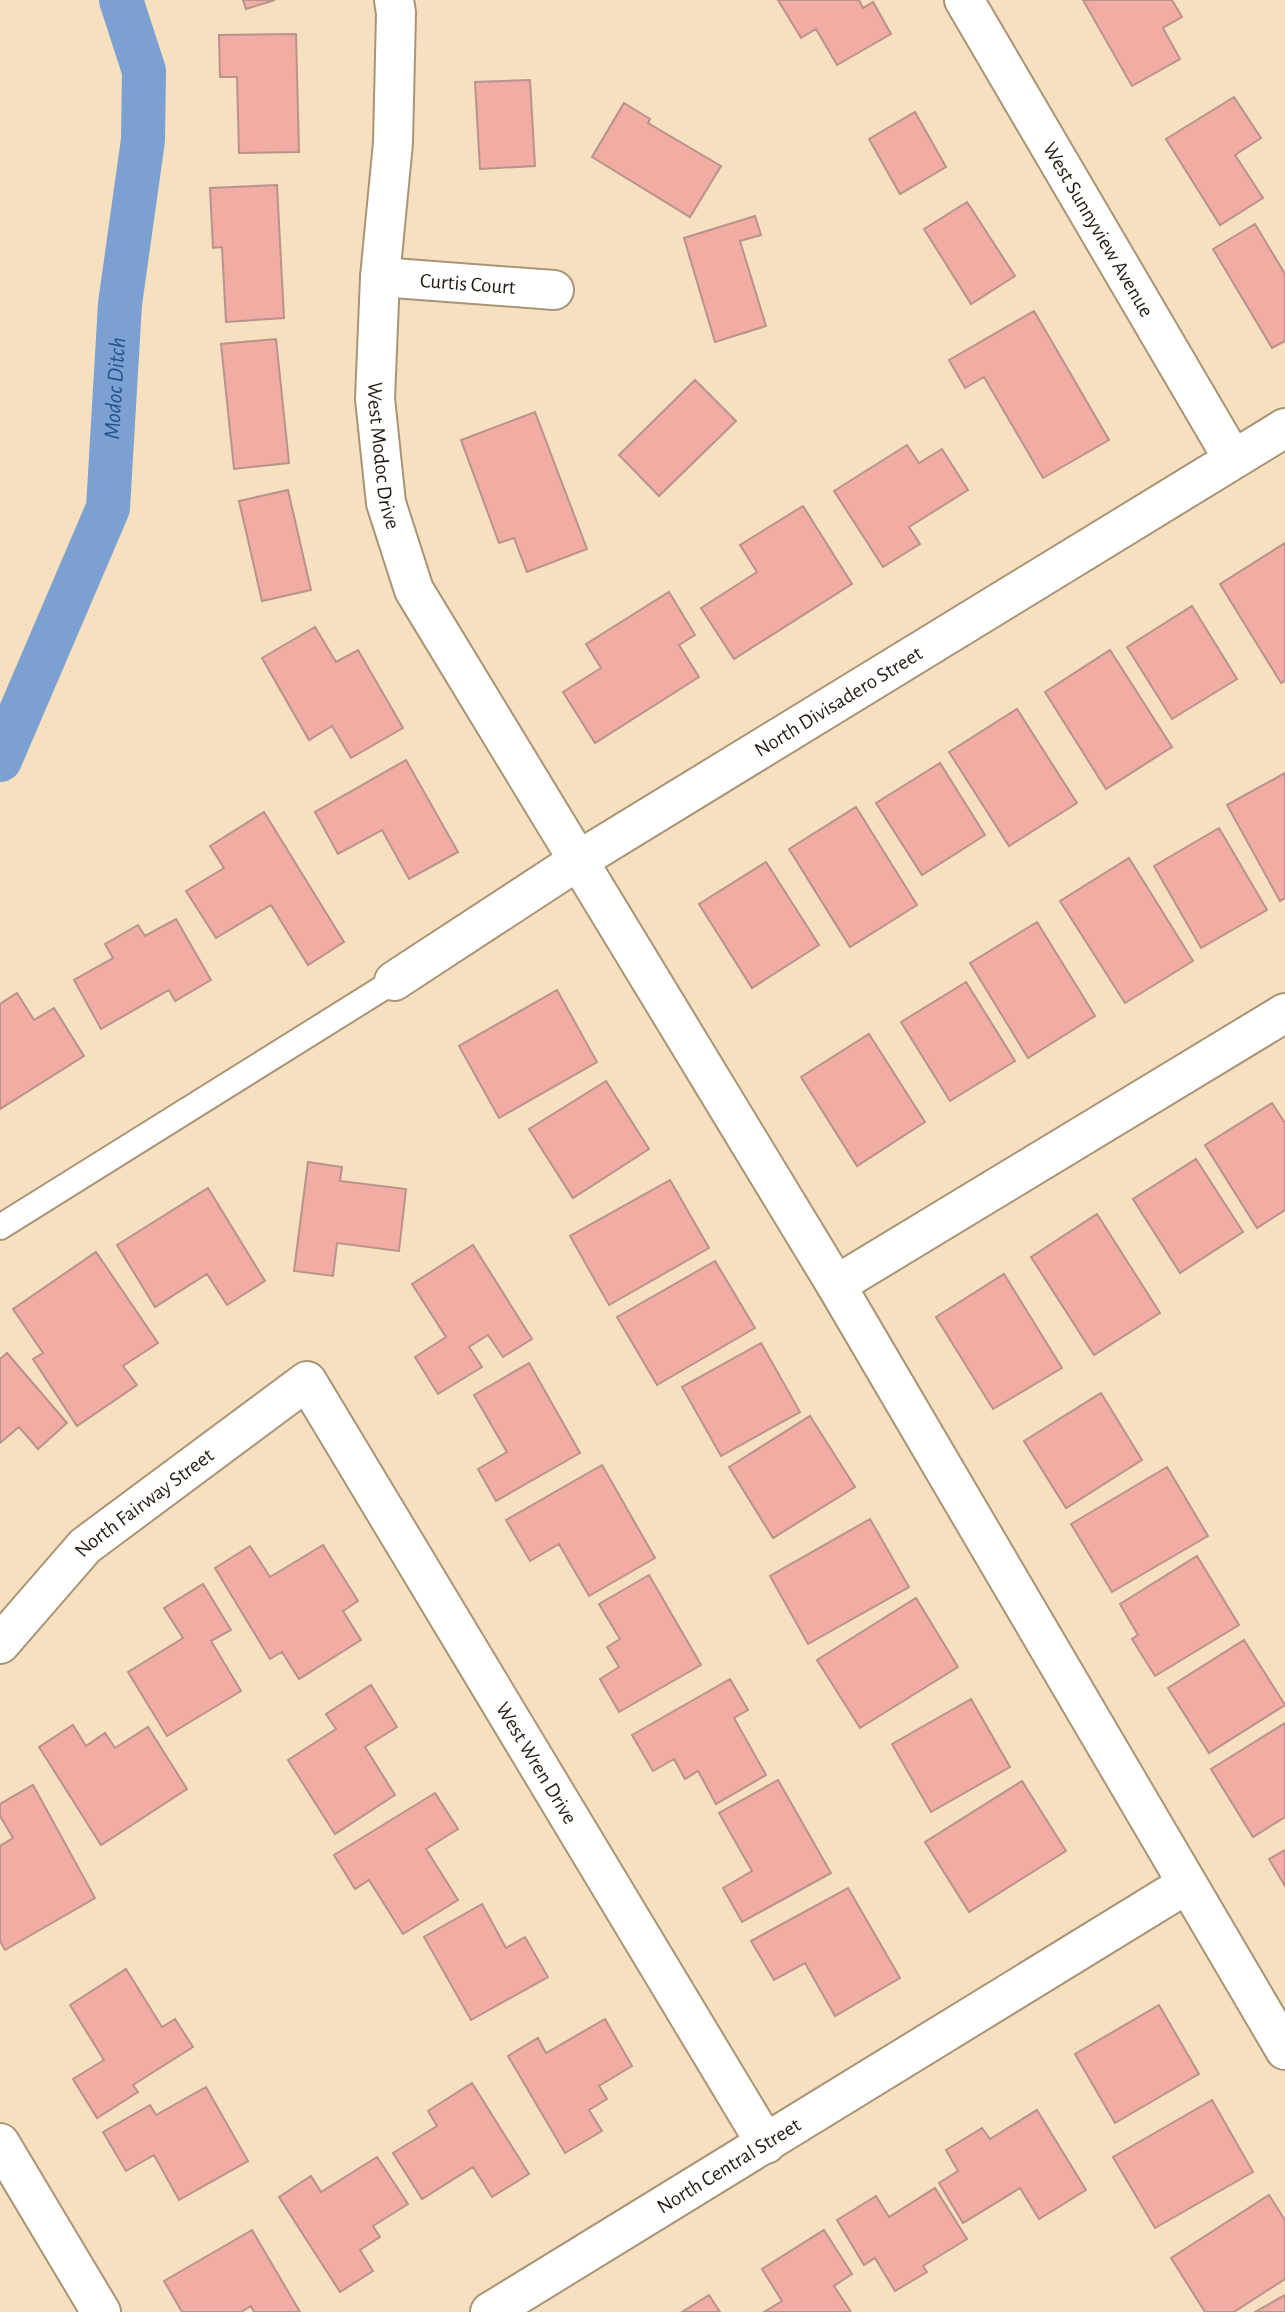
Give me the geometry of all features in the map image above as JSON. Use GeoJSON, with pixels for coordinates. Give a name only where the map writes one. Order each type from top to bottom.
{"type":"FeatureCollection","features":[{"type":"Feature","properties":{"kind":"street","name":"West Modoc Drive"},"geometry":{"type":"LineString","coordinates":[[394,0],[393,143],[380,277],[375,399],[386,503],[414,590],[836,1285],[1285,2050]]}},
{"type":"Feature","properties":{"kind":"street","name":"West Sunnyview Avenue"},"geometry":{"type":"LineString","coordinates":[[964,0],[1233,459]]}},
{"type":"Feature","properties":{"kind":"street","name":"Curtis Court"},"geometry":{"type":"LineString","coordinates":[[380,277],[554,290]]}},
{"type":"Feature","properties":{"kind":"street","name":"North Divisadero Street"},"geometry":{"type":"LineString","coordinates":[[394,981],[579,860],[1285,428]]}},
{"type":"Feature","properties":{"kind":"street"},"geometry":{"type":"LineString","coordinates":[[836,1285],[1285,1013]]}},
{"type":"Feature","properties":{"kind":"street","name":"North Fairway Street"},"geometry":{"type":"LineString","coordinates":[[0,1644],[85,1546],[307,1381]]}},
{"type":"Feature","properties":{"kind":"street","name":"West Wren Drive"},"geometry":{"type":"LineString","coordinates":[[307,1381],[766,2144]]}},
{"type":"Feature","properties":{"kind":"street","name":"North Central Street"},"geometry":{"type":"LineString","coordinates":[[490,2312],[1187,1884]]}},
{"type":"Feature","properties":{"kind":"street"},"geometry":{"type":"LineString","coordinates":[[0,2143],[102,2312]]}},
{"type":"Feature","properties":{"kind":"lane"},"geometry":{"type":"LineString","coordinates":[[0,1227],[394,981]]}},
{"type":"Feature","properties":{"kind":"building"},"geometry":{"type":"Polygon","coordinates":[[[243,0],[275,0],[246,9],[243,0]]]}},
{"type":"Feature","properties":{"kind":"building"},"geometry":{"type":"Polygon","coordinates":[[[778,0],[859,0],[863,8],[873,2],[891,34],[837,65],[816,29],[801,38],[778,0]]]}},
{"type":"Feature","properties":{"kind":"building"},"geometry":{"type":"Polygon","coordinates":[[[1083,0],[1172,0],[1182,17],[1163,28],[1180,59],[1132,86],[1083,0]]]}},
{"type":"Feature","properties":{"kind":"building"},"geometry":{"type":"Polygon","coordinates":[[[296,34],[299,152],[239,153],[237,77],[220,77],[219,35],[296,34]]]}},
{"type":"Feature","properties":{"kind":"building"},"geometry":{"type":"Polygon","coordinates":[[[530,80],[535,166],[480,169],[475,82],[530,80]]]}},
{"type":"Feature","properties":{"kind":"building"},"geometry":{"type":"Polygon","coordinates":[[[1234,97],[1261,138],[1235,155],[1263,198],[1220,225],[1166,139],[1234,97]]]}},
{"type":"Feature","properties":{"kind":"building"},"geometry":{"type":"Polygon","coordinates":[[[624,103],[650,119],[648,123],[721,166],[690,217],[592,157],[624,103]]]}},
{"type":"Feature","properties":{"kind":"building"},"geometry":{"type":"Polygon","coordinates":[[[915,112],[946,167],[900,194],[869,139],[915,112]]]}},
{"type":"Feature","properties":{"kind":"building"},"geometry":{"type":"Polygon","coordinates":[[[277,185],[284,318],[226,322],[222,247],[213,248],[210,188],[277,185]]]}},
{"type":"Feature","properties":{"kind":"building"},"geometry":{"type":"Polygon","coordinates":[[[967,202],[1015,276],[971,304],[924,229],[967,202]]]}},
{"type":"Feature","properties":{"kind":"building"},"geometry":{"type":"Polygon","coordinates":[[[755,216],[761,235],[740,241],[766,326],[715,342],[684,238],[755,216]]]}},
{"type":"Feature","properties":{"kind":"building"},"geometry":{"type":"Polygon","coordinates":[[[1255,224],[1285,274],[1285,341],[1272,348],[1213,249],[1255,224]]]}},
{"type":"Feature","properties":{"kind":"building"},"geometry":{"type":"Polygon","coordinates":[[[1034,311],[1109,440],[1043,478],[984,377],[965,388],[949,360],[1034,311]]]}},
{"type":"Feature","properties":{"kind":"building"},"geometry":{"type":"Polygon","coordinates":[[[276,339],[289,463],[234,469],[221,344],[276,339]]]}},
{"type":"Feature","properties":{"kind":"building"},"geometry":{"type":"Polygon","coordinates":[[[695,380],[736,421],[659,496],[619,455],[695,380]]]}},
{"type":"Feature","properties":{"kind":"building"},"geometry":{"type":"Polygon","coordinates":[[[535,412],[587,549],[527,572],[514,538],[499,543],[461,440],[535,412]]]}},
{"type":"Feature","properties":{"kind":"building"},"geometry":{"type":"Polygon","coordinates":[[[907,445],[919,463],[942,449],[968,490],[909,527],[920,544],[883,567],[834,491],[907,445]]]}},
{"type":"Feature","properties":{"kind":"building"},"geometry":{"type":"Polygon","coordinates":[[[288,490],[311,590],[262,601],[239,501],[288,490]]]}},
{"type":"Feature","properties":{"kind":"building"},"geometry":{"type":"Polygon","coordinates":[[[803,506],[852,584],[734,659],[701,608],[757,572],[740,545],[803,506]]]}},
{"type":"Feature","properties":{"kind":"building"},"geometry":{"type":"Polygon","coordinates":[[[1285,543],[1285,681],[1281,683],[1220,584],[1285,543]]]}},
{"type":"Feature","properties":{"kind":"building"},"geometry":{"type":"Polygon","coordinates":[[[669,592],[695,635],[679,645],[699,677],[595,743],[563,692],[601,668],[586,644],[669,592]]]}},
{"type":"Feature","properties":{"kind":"building"},"geometry":{"type":"Polygon","coordinates":[[[1192,606],[1237,679],[1172,719],[1127,647],[1192,606]]]}},
{"type":"Feature","properties":{"kind":"building"},"geometry":{"type":"Polygon","coordinates":[[[315,627],[336,662],[358,650],[403,728],[351,758],[332,726],[309,740],[262,658],[315,627]]]}},
{"type":"Feature","properties":{"kind":"building"},"geometry":{"type":"Polygon","coordinates":[[[1110,650],[1172,747],[1106,789],[1045,692],[1110,650]]]}},
{"type":"Feature","properties":{"kind":"building"},"geometry":{"type":"Polygon","coordinates":[[[1017,709],[1077,803],[1009,846],[949,752],[1017,709]]]}},
{"type":"Feature","properties":{"kind":"building"},"geometry":{"type":"Polygon","coordinates":[[[406,760],[458,852],[409,879],[382,830],[338,854],[315,812],[406,760]]]}},
{"type":"Feature","properties":{"kind":"building"},"geometry":{"type":"Polygon","coordinates":[[[940,763],[985,835],[922,875],[876,803],[940,763]]]}},
{"type":"Feature","properties":{"kind":"building"},"geometry":{"type":"Polygon","coordinates":[[[1285,773],[1285,898],[1280,901],[1227,805],[1285,773]]]}},
{"type":"Feature","properties":{"kind":"building"},"geometry":{"type":"Polygon","coordinates":[[[856,807],[917,905],[850,947],[789,849],[856,807]]]}},
{"type":"Feature","properties":{"kind":"building"},"geometry":{"type":"Polygon","coordinates":[[[264,812],[344,942],[308,965],[271,905],[216,938],[186,891],[224,868],[210,846],[264,812]]]}},
{"type":"Feature","properties":{"kind":"building"},"geometry":{"type":"Polygon","coordinates":[[[1219,828],[1267,910],[1201,948],[1154,866],[1219,828]]]}},
{"type":"Feature","properties":{"kind":"building"},"geometry":{"type":"Polygon","coordinates":[[[1129,858],[1193,961],[1125,1003],[1060,901],[1129,858]]]}},
{"type":"Feature","properties":{"kind":"building"},"geometry":{"type":"Polygon","coordinates":[[[766,862],[819,945],[752,988],[699,904],[766,862]]]}},
{"type":"Feature","properties":{"kind":"building"},"geometry":{"type":"Polygon","coordinates":[[[176,919],[211,980],[175,1001],[169,990],[101,1029],[74,980],[113,958],[105,944],[138,925],[145,936],[176,919]]]}},
{"type":"Feature","properties":{"kind":"building"},"geometry":{"type":"Polygon","coordinates":[[[1037,922],[1095,1016],[1028,1058],[970,963],[1037,922]]]}},
{"type":"Feature","properties":{"kind":"building"},"geometry":{"type":"Polygon","coordinates":[[[966,982],[1015,1061],[950,1101],[901,1022],[966,982]]]}},
{"type":"Feature","properties":{"kind":"building"},"geometry":{"type":"Polygon","coordinates":[[[557,990],[597,1062],[499,1118],[459,1046],[557,990]]]}},
{"type":"Feature","properties":{"kind":"building"},"geometry":{"type":"Polygon","coordinates":[[[17,993],[34,1020],[54,1008],[84,1056],[0,1109],[0,1004],[17,993]]]}},
{"type":"Feature","properties":{"kind":"building"},"geometry":{"type":"Polygon","coordinates":[[[869,1034],[925,1122],[857,1166],[801,1077],[869,1034]]]}},
{"type":"Feature","properties":{"kind":"building"},"geometry":{"type":"Polygon","coordinates":[[[606,1081],[649,1149],[573,1198],[529,1129],[606,1081]]]}},
{"type":"Feature","properties":{"kind":"building"},"geometry":{"type":"Polygon","coordinates":[[[1272,1103],[1285,1123],[1285,1210],[1257,1228],[1205,1145],[1272,1103]]]}},
{"type":"Feature","properties":{"kind":"building"},"geometry":{"type":"Polygon","coordinates":[[[1196,1159],[1243,1232],[1180,1273],[1133,1199],[1196,1159]]]}},
{"type":"Feature","properties":{"kind":"building"},"geometry":{"type":"Polygon","coordinates":[[[308,1162],[342,1167],[340,1181],[406,1189],[399,1251],[337,1243],[333,1276],[294,1271],[308,1162]]]}},
{"type":"Feature","properties":{"kind":"building"},"geometry":{"type":"Polygon","coordinates":[[[670,1180],[709,1248],[609,1305],[570,1236],[670,1180]]]}},
{"type":"Feature","properties":{"kind":"building"},"geometry":{"type":"Polygon","coordinates":[[[208,1188],[265,1281],[227,1305],[207,1274],[155,1307],[117,1245],[208,1188]]]}},
{"type":"Feature","properties":{"kind":"building"},"geometry":{"type":"Polygon","coordinates":[[[1097,1214],[1160,1313],[1094,1355],[1031,1257],[1097,1214]]]}},
{"type":"Feature","properties":{"kind":"building"},"geometry":{"type":"Polygon","coordinates":[[[473,1245],[532,1339],[503,1357],[488,1335],[469,1347],[482,1367],[438,1394],[415,1357],[446,1337],[412,1284],[473,1245]]]}},
{"type":"Feature","properties":{"kind":"building"},"geometry":{"type":"Polygon","coordinates":[[[96,1252],[158,1343],[123,1366],[137,1385],[77,1426],[33,1359],[43,1353],[13,1309],[96,1252]]]}},
{"type":"Feature","properties":{"kind":"building"},"geometry":{"type":"Polygon","coordinates":[[[715,1261],[755,1328],[657,1385],[617,1317],[715,1261]]]}},
{"type":"Feature","properties":{"kind":"building"},"geometry":{"type":"Polygon","coordinates":[[[1004,1274],[1062,1368],[993,1409],[936,1317],[1004,1274]]]}},
{"type":"Feature","properties":{"kind":"building"},"geometry":{"type":"Polygon","coordinates":[[[761,1343],[800,1412],[721,1456],[682,1387],[761,1343]]]}},
{"type":"Feature","properties":{"kind":"building"},"geometry":{"type":"Polygon","coordinates":[[[7,1353],[67,1423],[38,1449],[19,1427],[0,1443],[0,1359],[7,1353]]]}},
{"type":"Feature","properties":{"kind":"building"},"geometry":{"type":"Polygon","coordinates":[[[529,1363],[580,1453],[496,1501],[478,1469],[507,1452],[474,1395],[529,1363]]]}},
{"type":"Feature","properties":{"kind":"building"},"geometry":{"type":"Polygon","coordinates":[[[1101,1393],[1142,1460],[1066,1508],[1024,1441],[1101,1393]]]}},
{"type":"Feature","properties":{"kind":"building"},"geometry":{"type":"Polygon","coordinates":[[[810,1416],[855,1487],[773,1538],[729,1467],[810,1416]]]}},
{"type":"Feature","properties":{"kind":"building"},"geometry":{"type":"Polygon","coordinates":[[[602,1465],[655,1558],[589,1596],[559,1544],[530,1561],[506,1520],[602,1465]]]}},
{"type":"Feature","properties":{"kind":"building"},"geometry":{"type":"Polygon","coordinates":[[[1167,1467],[1208,1536],[1112,1592],[1071,1524],[1167,1467]]]}},
{"type":"Feature","properties":{"kind":"building"},"geometry":{"type":"Polygon","coordinates":[[[870,1519],[909,1587],[808,1644],[770,1576],[870,1519]]]}},
{"type":"Feature","properties":{"kind":"building"},"geometry":{"type":"Polygon","coordinates":[[[323,1545],[358,1601],[343,1611],[361,1640],[299,1679],[282,1652],[270,1659],[215,1568],[250,1546],[270,1577],[323,1545]]]}},
{"type":"Feature","properties":{"kind":"building"},"geometry":{"type":"Polygon","coordinates":[[[1197,1556],[1239,1625],[1155,1676],[1132,1639],[1138,1635],[1120,1604],[1197,1556]]]}},
{"type":"Feature","properties":{"kind":"building"},"geometry":{"type":"Polygon","coordinates":[[[649,1575],[701,1665],[619,1712],[600,1679],[619,1667],[607,1647],[620,1639],[599,1604],[649,1575]]]}},
{"type":"Feature","properties":{"kind":"building"},"geometry":{"type":"Polygon","coordinates":[[[203,1584],[231,1630],[211,1641],[241,1691],[167,1736],[128,1672],[183,1638],[164,1608],[203,1584]]]}},
{"type":"Feature","properties":{"kind":"building"},"geometry":{"type":"Polygon","coordinates":[[[916,1598],[958,1667],[860,1728],[817,1660],[916,1598]]]}},
{"type":"Feature","properties":{"kind":"building"},"geometry":{"type":"Polygon","coordinates":[[[1244,1640],[1285,1705],[1209,1753],[1168,1688],[1244,1640]]]}},
{"type":"Feature","properties":{"kind":"building"},"geometry":{"type":"Polygon","coordinates":[[[730,1679],[748,1710],[734,1718],[766,1775],[716,1804],[698,1771],[685,1779],[674,1759],[653,1771],[632,1735],[730,1679]]]}},
{"type":"Feature","properties":{"kind":"building"},"geometry":{"type":"Polygon","coordinates":[[[371,1685],[397,1727],[365,1747],[395,1795],[335,1834],[288,1760],[336,1729],[326,1714],[371,1685]]]}},
{"type":"Feature","properties":{"kind":"building"},"geometry":{"type":"Polygon","coordinates":[[[971,1699],[1010,1767],[931,1812],[892,1744],[971,1699]]]}},
{"type":"Feature","properties":{"kind":"building"},"geometry":{"type":"Polygon","coordinates":[[[1285,1723],[1285,1817],[1253,1837],[1211,1769],[1285,1723]]]}},
{"type":"Feature","properties":{"kind":"building"},"geometry":{"type":"Polygon","coordinates":[[[73,1725],[86,1746],[105,1733],[115,1748],[148,1727],[187,1789],[101,1845],[39,1747],[73,1725]]]}},
{"type":"Feature","properties":{"kind":"building"},"geometry":{"type":"Polygon","coordinates":[[[778,1780],[831,1873],[742,1922],[723,1888],[752,1871],[719,1813],[778,1780]]]}},
{"type":"Feature","properties":{"kind":"building"},"geometry":{"type":"Polygon","coordinates":[[[1022,1781],[1066,1851],[969,1912],[925,1842],[1022,1781]]]}},
{"type":"Feature","properties":{"kind":"building"},"geometry":{"type":"Polygon","coordinates":[[[33,1785],[95,1898],[5,1950],[0,1941],[0,1846],[13,1838],[0,1816],[0,1804],[33,1785]]]}},
{"type":"Feature","properties":{"kind":"building"},"geometry":{"type":"Polygon","coordinates":[[[435,1793],[458,1829],[426,1849],[458,1900],[403,1934],[369,1880],[355,1889],[334,1855],[435,1793]]]}},
{"type":"Feature","properties":{"kind":"building"},"geometry":{"type":"Polygon","coordinates":[[[1285,1850],[1285,1886],[1269,1859],[1285,1850]]]}},
{"type":"Feature","properties":{"kind":"building"},"geometry":{"type":"Polygon","coordinates":[[[848,1888],[900,1978],[835,2016],[805,1963],[774,1980],[751,1941],[848,1888]]]}},
{"type":"Feature","properties":{"kind":"building"},"geometry":{"type":"Polygon","coordinates":[[[482,1904],[506,1948],[525,1937],[548,1977],[471,2020],[424,1937],[482,1904]]]}},
{"type":"Feature","properties":{"kind":"building"},"geometry":{"type":"Polygon","coordinates":[[[126,1969],[162,2027],[175,2019],[193,2047],[133,2085],[138,2092],[97,2118],[73,2079],[104,2060],[70,2005],[126,1969]]]}},
{"type":"Feature","properties":{"kind":"building"},"geometry":{"type":"Polygon","coordinates":[[[1159,2005],[1199,2074],[1115,2123],[1075,2054],[1159,2005]]]}},
{"type":"Feature","properties":{"kind":"building"},"geometry":{"type":"Polygon","coordinates":[[[605,2019],[632,2066],[599,2086],[607,2099],[589,2110],[602,2131],[565,2153],[508,2056],[538,2038],[546,2053],[605,2019]]]}},
{"type":"Feature","properties":{"kind":"building"},"geometry":{"type":"Polygon","coordinates":[[[472,2083],[529,2174],[492,2197],[473,2167],[422,2199],[393,2153],[437,2126],[428,2111],[472,2083]]]}},
{"type":"Feature","properties":{"kind":"building"},"geometry":{"type":"Polygon","coordinates":[[[206,2087],[248,2161],[179,2200],[154,2155],[126,2171],[103,2132],[150,2105],[156,2115],[206,2087]]]}},
{"type":"Feature","properties":{"kind":"building"},"geometry":{"type":"Polygon","coordinates":[[[1212,2100],[1253,2172],[1155,2228],[1113,2157],[1212,2100]]]}},
{"type":"Feature","properties":{"kind":"building"},"geometry":{"type":"Polygon","coordinates":[[[1037,2110],[1086,2190],[1039,2219],[1020,2188],[963,2223],[939,2183],[958,2171],[946,2150],[982,2128],[990,2139],[1037,2110]]]}},
{"type":"Feature","properties":{"kind":"building"},"geometry":{"type":"Polygon","coordinates":[[[377,2157],[408,2204],[373,2226],[380,2237],[360,2250],[373,2271],[340,2292],[279,2197],[311,2176],[321,2192],[377,2157]]]}},
{"type":"Feature","properties":{"kind":"building"},"geometry":{"type":"Polygon","coordinates":[[[935,2188],[967,2239],[923,2266],[927,2272],[895,2291],[875,2258],[864,2265],[837,2220],[876,2196],[889,2217],[935,2188]]]}},
{"type":"Feature","properties":{"kind":"building"},"geometry":{"type":"Polygon","coordinates":[[[1269,2195],[1285,2220],[1285,2279],[1234,2312],[1205,2312],[1171,2258],[1269,2195]]]}},
{"type":"Feature","properties":{"kind":"building"},"geometry":{"type":"Polygon","coordinates":[[[252,2230],[300,2312],[254,2312],[251,2306],[241,2312],[182,2312],[164,2281],[252,2230]]]}},
{"type":"Feature","properties":{"kind":"building"},"geometry":{"type":"Polygon","coordinates":[[[824,2230],[852,2274],[834,2286],[851,2312],[764,2312],[782,2301],[762,2269],[824,2230]]]}},
{"type":"Feature","properties":{"kind":"building"},"geometry":{"type":"Polygon","coordinates":[[[709,2295],[720,2312],[682,2312],[709,2295]]]}},
{"type":"Feature","properties":{"kind":"building"},"geometry":{"type":"Polygon","coordinates":[[[1285,2295],[1285,2312],[1255,2312],[1285,2295]]]}},
{"type":"Feature","properties":{"kind":"waterway","name":"Modoc Ditch"},"geometry":{"type":"LineString","coordinates":[[0,760],[108,508],[120,304],[143,140],[144,71],[121,0]]}}]}
